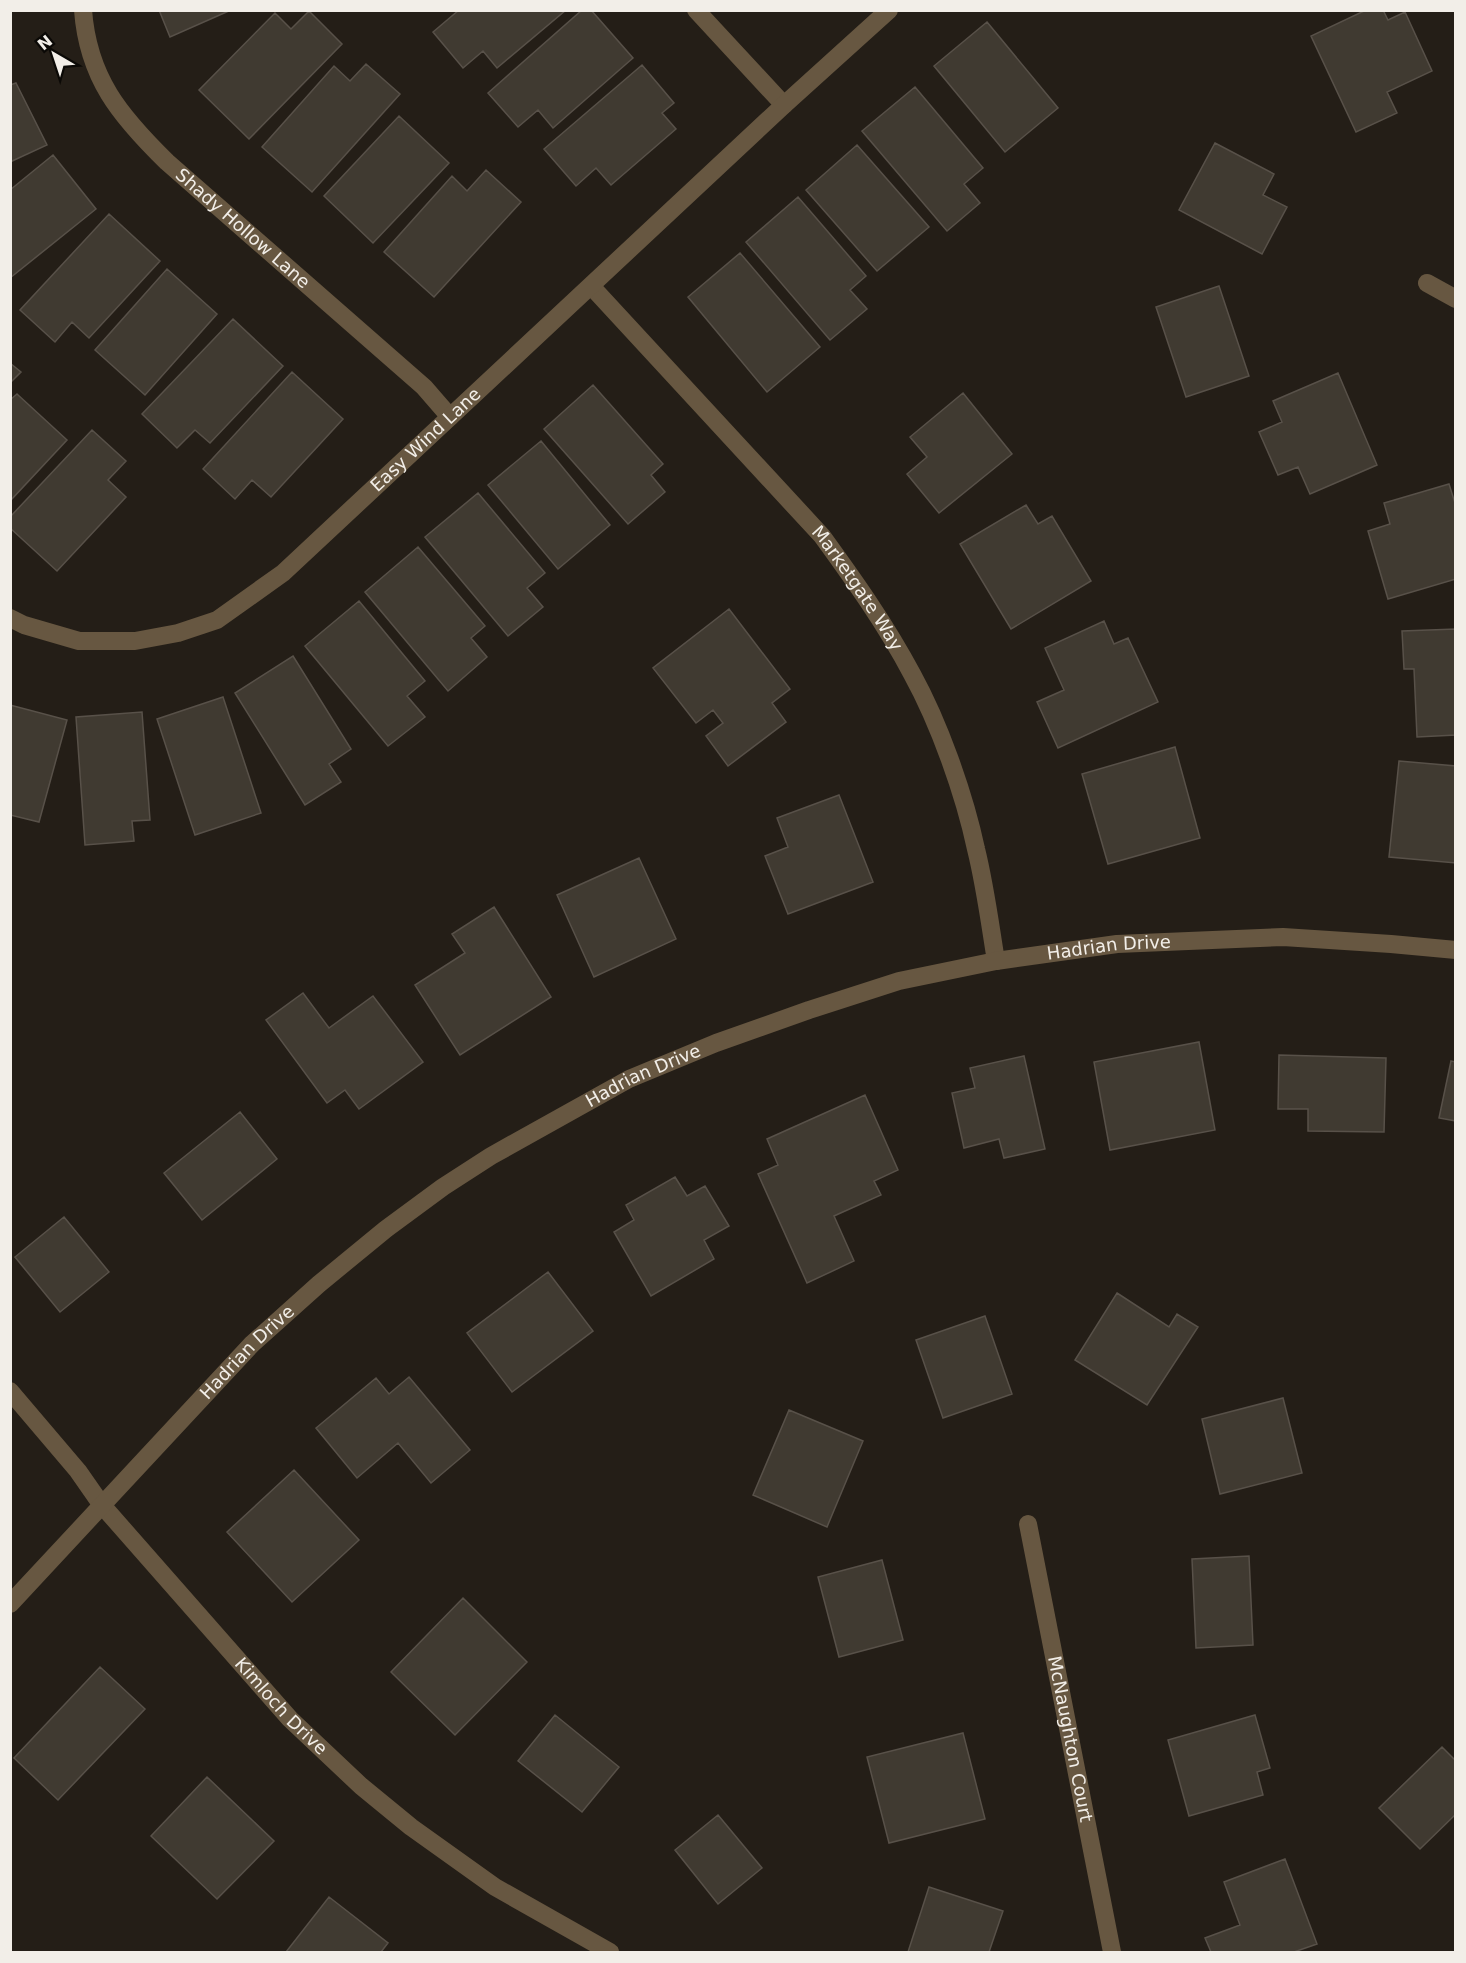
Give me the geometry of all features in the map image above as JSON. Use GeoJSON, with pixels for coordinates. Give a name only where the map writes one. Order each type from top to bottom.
{"type":"FeatureCollection","features":[{"type":"Feature","properties":{"kind":"street","name":"Shady Hollow Lane"},"geometry":{"type":"LineString","coordinates":[[83,10],[85,35],[97,70],[110,97],[133,129],[167,162],[424,387],[450,417]]}},
{"type":"Feature","properties":{"kind":"street"},"geometry":{"type":"LineString","coordinates":[[696,10],[784,105]]}},
{"type":"Feature","properties":{"kind":"street","name":"Easy Wind Lane"},"geometry":{"type":"LineString","coordinates":[[10,618],[24,625],[79,641],[135,641],[178,633],[217,620],[283,573],[592,287],[784,105],[890,10]]}},
{"type":"Feature","properties":{"kind":"street"},"geometry":{"type":"LineString","coordinates":[[1427,283],[1455,299]]}},
{"type":"Feature","properties":{"kind":"street","name":"Marketgate Way"},"geometry":{"type":"LineString","coordinates":[[592,287],[822,536],[855,581],[886,631],[912,675],[958,784],[976,849],[996,961]]}},
{"type":"Feature","properties":{"kind":"street","name":"Hadrian Drive"},"geometry":{"type":"LineString","coordinates":[[10,1604],[252,1344],[319,1284],[386,1229],[443,1187],[491,1156],[629,1079],[716,1043],[899,981],[996,961],[1117,944],[1283,937],[1455,950]]}},
{"type":"Feature","properties":{"kind":"street","name":"Kimloch Drive"},"geometry":{"type":"LineString","coordinates":[[10,1391],[78,1471],[101,1504],[290,1719],[361,1786],[411,1827],[495,1887],[610,1953]]}},
{"type":"Feature","properties":{"kind":"street","name":"McNaughton Court"},"geometry":{"type":"LineString","coordinates":[[1028,1524],[1112,1953]]}},
{"type":"Feature","properties":{"kind":"building"},"geometry":{"type":"Polygon","coordinates":[[[159,10],[231,10],[170,37],[159,10]]]}},
{"type":"Feature","properties":{"kind":"building"},"geometry":{"type":"Polygon","coordinates":[[[459,10],[566,10],[497,68],[483,51],[463,68],[433,32],[459,10]]]}},
{"type":"Feature","properties":{"kind":"building"},"geometry":{"type":"Polygon","coordinates":[[[582,10],[591,10],[633,58],[553,128],[538,110],[518,127],[488,93],[582,10]]]}},
{"type":"Feature","properties":{"kind":"building"},"geometry":{"type":"Polygon","coordinates":[[[1366,10],[1383,10],[1388,20],[1405,12],[1432,71],[1387,92],[1397,113],[1356,132],[1311,36],[1366,10]]]}},
{"type":"Feature","properties":{"kind":"building"},"geometry":{"type":"Polygon","coordinates":[[[309,11],[342,44],[249,139],[199,90],[275,13],[291,29],[309,11]]]}},
{"type":"Feature","properties":{"kind":"building"},"geometry":{"type":"Polygon","coordinates":[[[987,22],[1058,108],[1005,152],[934,66],[987,22]]]}},
{"type":"Feature","properties":{"kind":"building"},"geometry":{"type":"Polygon","coordinates":[[[366,64],[400,94],[312,192],[262,147],[334,66],[350,81],[366,64]]]}},
{"type":"Feature","properties":{"kind":"building"},"geometry":{"type":"Polygon","coordinates":[[[642,65],[674,103],[662,113],[676,129],[611,185],[596,168],[576,186],[544,149],[642,65]]]}},
{"type":"Feature","properties":{"kind":"building"},"geometry":{"type":"Polygon","coordinates":[[[16,83],[47,145],[10,162],[10,85],[16,83]]]}},
{"type":"Feature","properties":{"kind":"building"},"geometry":{"type":"Polygon","coordinates":[[[915,87],[983,168],[964,184],[980,203],[947,231],[862,131],[915,87]]]}},
{"type":"Feature","properties":{"kind":"building"},"geometry":{"type":"Polygon","coordinates":[[[399,116],[449,163],[373,243],[324,196],[399,116]]]}},
{"type":"Feature","properties":{"kind":"building"},"geometry":{"type":"Polygon","coordinates":[[[1215,143],[1274,174],[1263,195],[1287,207],[1262,254],[1179,210],[1215,143]]]}},
{"type":"Feature","properties":{"kind":"building"},"geometry":{"type":"Polygon","coordinates":[[[857,145],[929,227],[877,271],[806,190],[857,145]]]}},
{"type":"Feature","properties":{"kind":"building"},"geometry":{"type":"Polygon","coordinates":[[[53,155],[96,209],[10,278],[10,190],[53,155]]]}},
{"type":"Feature","properties":{"kind":"building"},"geometry":{"type":"Polygon","coordinates":[[[486,170],[521,202],[434,297],[384,252],[452,176],[467,191],[486,170]]]}},
{"type":"Feature","properties":{"kind":"building"},"geometry":{"type":"Polygon","coordinates":[[[798,197],[866,276],[850,290],[867,309],[830,340],[746,242],[798,197]]]}},
{"type":"Feature","properties":{"kind":"building"},"geometry":{"type":"Polygon","coordinates":[[[109,214],[160,261],[89,338],[72,322],[55,342],[20,310],[109,214]]]}},
{"type":"Feature","properties":{"kind":"building"},"geometry":{"type":"Polygon","coordinates":[[[740,253],[820,347],[767,392],[688,297],[740,253]]]}},
{"type":"Feature","properties":{"kind":"building"},"geometry":{"type":"Polygon","coordinates":[[[167,269],[217,314],[145,395],[95,350],[167,269]]]}},
{"type":"Feature","properties":{"kind":"building"},"geometry":{"type":"Polygon","coordinates":[[[1219,286],[1249,376],[1186,397],[1156,307],[1219,286]]]}},
{"type":"Feature","properties":{"kind":"building"},"geometry":{"type":"Polygon","coordinates":[[[233,319],[283,366],[210,443],[195,430],[177,448],[142,414],[233,319]]]}},
{"type":"Feature","properties":{"kind":"building"},"geometry":{"type":"Polygon","coordinates":[[[10,363],[21,372],[10,383],[10,363]]]}},
{"type":"Feature","properties":{"kind":"building"},"geometry":{"type":"Polygon","coordinates":[[[292,372],[343,419],[271,497],[252,480],[235,499],[203,469],[292,372]]]}},
{"type":"Feature","properties":{"kind":"building"},"geometry":{"type":"Polygon","coordinates":[[[1338,373],[1377,465],[1310,494],[1298,467],[1278,475],[1259,432],[1282,422],[1273,401],[1338,373]]]}},
{"type":"Feature","properties":{"kind":"building"},"geometry":{"type":"Polygon","coordinates":[[[593,385],[663,464],[651,475],[665,492],[628,524],[544,429],[593,385]]]}},
{"type":"Feature","properties":{"kind":"building"},"geometry":{"type":"Polygon","coordinates":[[[963,393],[1012,454],[939,513],[907,474],[927,457],[910,437],[963,393]]]}},
{"type":"Feature","properties":{"kind":"building"},"geometry":{"type":"Polygon","coordinates":[[[17,394],[67,440],[10,501],[10,400],[17,394]]]}},
{"type":"Feature","properties":{"kind":"building"},"geometry":{"type":"Polygon","coordinates":[[[92,430],[126,461],[108,480],[126,497],[57,571],[10,528],[10,517],[92,430]]]}},
{"type":"Feature","properties":{"kind":"building"},"geometry":{"type":"Polygon","coordinates":[[[541,441],[610,525],[558,569],[488,485],[541,441]]]}},
{"type":"Feature","properties":{"kind":"building"},"geometry":{"type":"Polygon","coordinates":[[[1449,484],[1456,506],[1456,579],[1388,599],[1368,531],[1390,524],[1384,503],[1449,484]]]}},
{"type":"Feature","properties":{"kind":"building"},"geometry":{"type":"Polygon","coordinates":[[[478,493],[545,573],[527,588],[543,607],[508,636],[425,537],[478,493]]]}},
{"type":"Feature","properties":{"kind":"building"},"geometry":{"type":"Polygon","coordinates":[[[1026,505],[1038,524],[1052,516],[1091,581],[1011,629],[960,544],[1026,505]]]}},
{"type":"Feature","properties":{"kind":"building"},"geometry":{"type":"Polygon","coordinates":[[[418,547],[485,626],[471,638],[487,657],[448,691],[365,592],[418,547]]]}},
{"type":"Feature","properties":{"kind":"building"},"geometry":{"type":"Polygon","coordinates":[[[359,601],[425,681],[407,696],[425,717],[388,746],[305,646],[359,601]]]}},
{"type":"Feature","properties":{"kind":"building"},"geometry":{"type":"Polygon","coordinates":[[[729,609],[790,689],[772,703],[786,722],[728,766],[706,736],[723,723],[713,710],[696,723],[653,668],[729,609]]]}},
{"type":"Feature","properties":{"kind":"building"},"geometry":{"type":"Polygon","coordinates":[[[1104,621],[1114,644],[1128,638],[1158,702],[1058,748],[1037,702],[1064,690],[1045,648],[1104,621]]]}},
{"type":"Feature","properties":{"kind":"building"},"geometry":{"type":"Polygon","coordinates":[[[1456,629],[1456,735],[1417,737],[1414,669],[1404,669],[1402,631],[1456,629]]]}},
{"type":"Feature","properties":{"kind":"building"},"geometry":{"type":"Polygon","coordinates":[[[293,656],[351,749],[329,764],[341,782],[305,805],[235,693],[293,656]]]}},
{"type":"Feature","properties":{"kind":"building"},"geometry":{"type":"Polygon","coordinates":[[[223,697],[261,813],[195,835],[157,719],[223,697]]]}},
{"type":"Feature","properties":{"kind":"building"},"geometry":{"type":"Polygon","coordinates":[[[10,705],[67,720],[39,822],[10,815],[10,705]]]}},
{"type":"Feature","properties":{"kind":"building"},"geometry":{"type":"Polygon","coordinates":[[[142,712],[150,820],[132,821],[134,841],[85,845],[76,717],[142,712]]]}},
{"type":"Feature","properties":{"kind":"building"},"geometry":{"type":"Polygon","coordinates":[[[1175,747],[1200,838],[1108,864],[1082,774],[1175,747]]]}},
{"type":"Feature","properties":{"kind":"building"},"geometry":{"type":"Polygon","coordinates":[[[1399,761],[1456,766],[1456,863],[1389,857],[1399,761]]]}},
{"type":"Feature","properties":{"kind":"building"},"geometry":{"type":"Polygon","coordinates":[[[839,795],[873,882],[788,914],[765,856],[788,847],[777,818],[839,795]]]}},
{"type":"Feature","properties":{"kind":"building"},"geometry":{"type":"Polygon","coordinates":[[[639,858],[676,939],[594,977],[557,895],[639,858]]]}},
{"type":"Feature","properties":{"kind":"building"},"geometry":{"type":"Polygon","coordinates":[[[494,907],[551,997],[460,1055],[415,985],[465,953],[452,934],[494,907]]]}},
{"type":"Feature","properties":{"kind":"building"},"geometry":{"type":"Polygon","coordinates":[[[303,993],[329,1028],[373,996],[423,1062],[359,1109],[345,1090],[327,1103],[266,1020],[303,993]]]}},
{"type":"Feature","properties":{"kind":"building"},"geometry":{"type":"Polygon","coordinates":[[[1199,1042],[1215,1130],[1110,1150],[1094,1062],[1199,1042]]]}},
{"type":"Feature","properties":{"kind":"building"},"geometry":{"type":"Polygon","coordinates":[[[1279,1055],[1386,1058],[1384,1132],[1308,1131],[1308,1109],[1278,1109],[1279,1055]]]}},
{"type":"Feature","properties":{"kind":"building"},"geometry":{"type":"Polygon","coordinates":[[[1024,1056],[1045,1149],[1004,1158],[999,1139],[964,1148],[952,1093],[975,1088],[970,1068],[1024,1056]]]}},
{"type":"Feature","properties":{"kind":"building"},"geometry":{"type":"Polygon","coordinates":[[[1451,1061],[1456,1062],[1456,1121],[1439,1118],[1451,1061]]]}},
{"type":"Feature","properties":{"kind":"building"},"geometry":{"type":"Polygon","coordinates":[[[865,1095],[898,1170],[874,1181],[881,1195],[834,1216],[854,1261],[807,1283],[758,1174],[778,1165],[767,1139],[865,1095]]]}},
{"type":"Feature","properties":{"kind":"building"},"geometry":{"type":"Polygon","coordinates":[[[240,1112],[277,1159],[202,1220],[164,1173],[240,1112]]]}},
{"type":"Feature","properties":{"kind":"building"},"geometry":{"type":"Polygon","coordinates":[[[675,1177],[687,1196],[705,1186],[729,1226],[704,1240],[714,1259],[651,1296],[614,1232],[634,1220],[626,1205],[675,1177]]]}},
{"type":"Feature","properties":{"kind":"building"},"geometry":{"type":"Polygon","coordinates":[[[64,1217],[109,1272],[60,1312],[15,1257],[64,1217]]]}},
{"type":"Feature","properties":{"kind":"building"},"geometry":{"type":"Polygon","coordinates":[[[548,1272],[593,1331],[512,1392],[467,1333],[548,1272]]]}},
{"type":"Feature","properties":{"kind":"building"},"geometry":{"type":"Polygon","coordinates":[[[1117,1293],[1169,1327],[1177,1314],[1198,1327],[1147,1405],[1075,1360],[1117,1293]]]}},
{"type":"Feature","properties":{"kind":"building"},"geometry":{"type":"Polygon","coordinates":[[[985,1316],[1012,1394],[943,1418],[916,1340],[985,1316]]]}},
{"type":"Feature","properties":{"kind":"building"},"geometry":{"type":"Polygon","coordinates":[[[409,1377],[470,1450],[431,1483],[398,1443],[357,1478],[316,1428],[376,1378],[389,1394],[409,1377]]]}},
{"type":"Feature","properties":{"kind":"building"},"geometry":{"type":"Polygon","coordinates":[[[1283,1398],[1302,1473],[1220,1494],[1202,1419],[1283,1398]]]}},
{"type":"Feature","properties":{"kind":"building"},"geometry":{"type":"Polygon","coordinates":[[[789,1410],[863,1441],[827,1527],[753,1495],[789,1410]]]}},
{"type":"Feature","properties":{"kind":"building"},"geometry":{"type":"Polygon","coordinates":[[[294,1470],[359,1540],[292,1602],[227,1532],[294,1470]]]}},
{"type":"Feature","properties":{"kind":"building"},"geometry":{"type":"Polygon","coordinates":[[[1249,1556],[1253,1645],[1196,1648],[1192,1559],[1249,1556]]]}},
{"type":"Feature","properties":{"kind":"building"},"geometry":{"type":"Polygon","coordinates":[[[882,1560],[903,1640],[839,1657],[818,1577],[882,1560]]]}},
{"type":"Feature","properties":{"kind":"building"},"geometry":{"type":"Polygon","coordinates":[[[463,1598],[527,1662],[455,1735],[391,1672],[463,1598]]]}},
{"type":"Feature","properties":{"kind":"building"},"geometry":{"type":"Polygon","coordinates":[[[100,1667],[145,1709],[58,1800],[14,1758],[100,1667]]]}},
{"type":"Feature","properties":{"kind":"building"},"geometry":{"type":"Polygon","coordinates":[[[555,1715],[619,1767],[582,1812],[518,1761],[555,1715]]]}},
{"type":"Feature","properties":{"kind":"building"},"geometry":{"type":"Polygon","coordinates":[[[1255,1715],[1270,1768],[1257,1772],[1263,1795],[1189,1816],[1168,1740],[1255,1715]]]}},
{"type":"Feature","properties":{"kind":"building"},"geometry":{"type":"Polygon","coordinates":[[[963,1733],[985,1819],[889,1843],[867,1757],[963,1733]]]}},
{"type":"Feature","properties":{"kind":"building"},"geometry":{"type":"Polygon","coordinates":[[[1442,1747],[1456,1761],[1456,1814],[1420,1849],[1379,1808],[1442,1747]]]}},
{"type":"Feature","properties":{"kind":"building"},"geometry":{"type":"Polygon","coordinates":[[[207,1777],[274,1841],[217,1899],[151,1836],[207,1777]]]}},
{"type":"Feature","properties":{"kind":"building"},"geometry":{"type":"Polygon","coordinates":[[[718,1815],[762,1868],[718,1904],[675,1850],[718,1815]]]}},
{"type":"Feature","properties":{"kind":"building"},"geometry":{"type":"Polygon","coordinates":[[[1285,1859],[1317,1944],[1294,1952],[1211,1952],[1205,1938],[1240,1925],[1224,1882],[1285,1859]]]}},
{"type":"Feature","properties":{"kind":"building"},"geometry":{"type":"Polygon","coordinates":[[[929,1887],[1003,1911],[989,1952],[908,1952],[929,1887]]]}},
{"type":"Feature","properties":{"kind":"building"},"geometry":{"type":"Polygon","coordinates":[[[329,1897],[388,1943],[381,1952],[286,1952],[329,1897]]]}}]}
